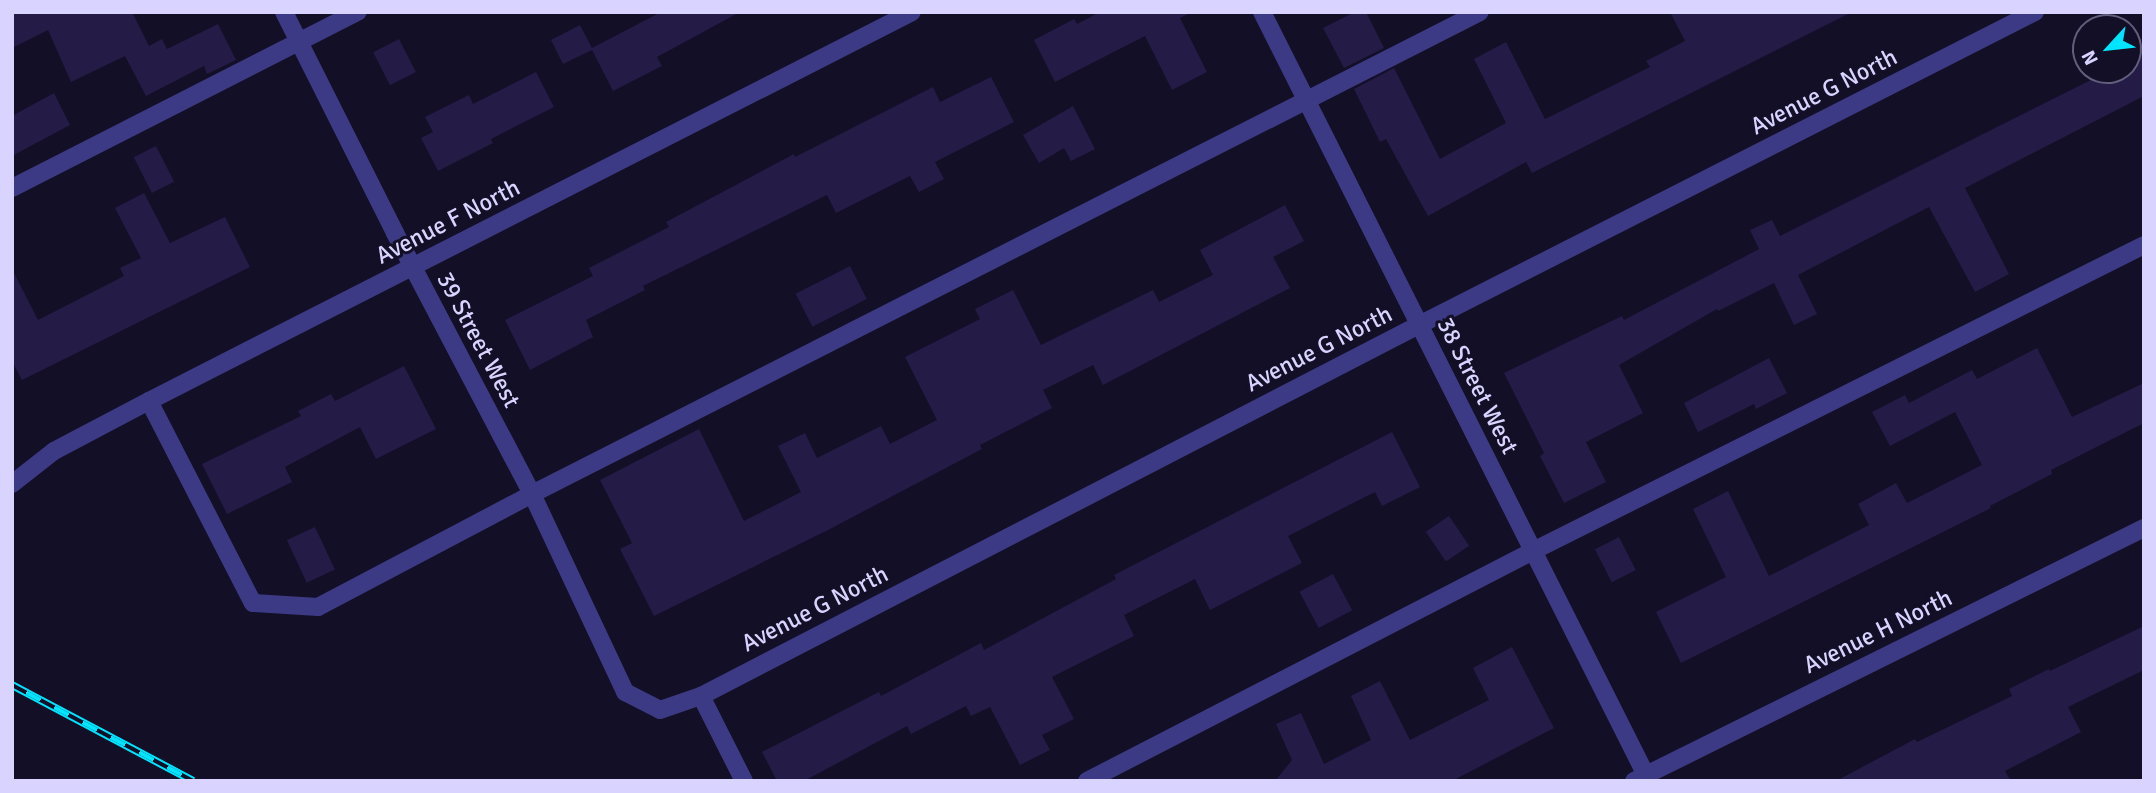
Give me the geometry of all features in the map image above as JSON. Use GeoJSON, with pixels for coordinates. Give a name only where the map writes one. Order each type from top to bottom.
{"type":"FeatureCollection","features":[{"type":"Feature","properties":{"kind":"street","name":"39 Street West"},"geometry":{"type":"LineString","coordinates":[[284,12],[412,267],[533,494],[625,692]]}},
{"type":"Feature","properties":{"kind":"street"},"geometry":{"type":"LineString","coordinates":[[12,188],[358,12]]}},
{"type":"Feature","properties":{"kind":"street","name":"Avenue F North"},"geometry":{"type":"LineString","coordinates":[[12,484],[54,451],[149,401],[912,12]]}},
{"type":"Feature","properties":{"kind":"street","name":"38 Street West"},"geometry":{"type":"LineString","coordinates":[[1262,12],[1533,551],[1643,779]]}},
{"type":"Feature","properties":{"kind":"street"},"geometry":{"type":"LineString","coordinates":[[149,401],[253,603],[318,607],[533,494],[1480,12]]}},
{"type":"Feature","properties":{"kind":"street","name":"Avenue G North"},"geometry":{"type":"LineString","coordinates":[[625,692],[660,710],[701,696],[1419,325],[2035,12]]}},
{"type":"Feature","properties":{"kind":"street"},"geometry":{"type":"LineString","coordinates":[[1087,781],[1533,551],[2144,245]]}},
{"type":"Feature","properties":{"kind":"street","name":"Avenue H North"},"geometry":{"type":"LineString","coordinates":[[1643,779],[2144,528]]}},
{"type":"Feature","properties":{"kind":"street"},"geometry":{"type":"LineString","coordinates":[[701,696],[744,781]]}},
{"type":"Feature","properties":{"kind":"building"},"geometry":{"type":"Polygon","coordinates":[[[12,12],[132,12],[149,46],[162,39],[167,49],[218,24],[236,60],[207,74],[204,66],[146,96],[125,56],[71,82],[48,30],[12,48],[12,12]]]}},
{"type":"Feature","properties":{"kind":"building"},"geometry":{"type":"Polygon","coordinates":[[[661,12],[740,12],[657,57],[662,66],[613,91],[592,50],[563,64],[551,40],[580,25],[592,48],[661,12]]]}},
{"type":"Feature","properties":{"kind":"building"},"geometry":{"type":"Polygon","coordinates":[[[1100,12],[1192,12],[1180,18],[1207,72],[1172,90],[1145,36],[1055,82],[1034,40],[1074,19],[1077,24],[1100,12]]]}},
{"type":"Feature","properties":{"kind":"building"},"geometry":{"type":"Polygon","coordinates":[[[1355,12],[1366,12],[1384,48],[1344,68],[1323,28],[1355,12]]]}},
{"type":"Feature","properties":{"kind":"building"},"geometry":{"type":"Polygon","coordinates":[[[1670,12],[1852,12],[1532,173],[1526,162],[1428,216],[1386,139],[1380,142],[1354,89],[1394,68],[1440,159],[1506,123],[1474,59],[1506,42],[1545,119],[1650,67],[1646,61],[1685,41],[1670,12]]]}},
{"type":"Feature","properties":{"kind":"building"},"geometry":{"type":"Polygon","coordinates":[[[399,39],[416,72],[390,85],[373,52],[399,39]]]}},
{"type":"Feature","properties":{"kind":"building"},"geometry":{"type":"Polygon","coordinates":[[[2144,53],[2144,96],[1965,188],[2009,274],[1975,292],[1929,207],[1798,275],[1817,314],[1794,325],[1774,283],[1718,311],[1717,309],[1619,365],[1643,413],[1586,442],[1606,482],[1564,503],[1540,456],[1544,453],[1504,373],[1622,316],[1624,320],[1759,249],[1750,230],[1772,220],[1780,236],[2083,84],[2142,84],[2144,53]]]}},
{"type":"Feature","properties":{"kind":"building"},"geometry":{"type":"Polygon","coordinates":[[[536,72],[554,107],[491,139],[493,143],[438,171],[421,138],[433,132],[425,117],[469,95],[473,104],[536,72]]]}},
{"type":"Feature","properties":{"kind":"building"},"geometry":{"type":"Polygon","coordinates":[[[991,77],[1014,122],[935,162],[944,179],[919,192],[910,176],[836,213],[827,195],[643,286],[645,290],[586,320],[593,337],[530,370],[505,320],[593,276],[589,268],[669,227],[666,222],[794,154],[795,157],[933,87],[940,102],[991,77]]]}},
{"type":"Feature","properties":{"kind":"building"},"geometry":{"type":"Polygon","coordinates":[[[54,93],[70,125],[12,156],[12,116],[54,93]]]}},
{"type":"Feature","properties":{"kind":"building"},"geometry":{"type":"Polygon","coordinates":[[[1073,106],[1095,149],[1071,161],[1064,148],[1039,163],[1023,135],[1073,106]]]}},
{"type":"Feature","properties":{"kind":"building"},"geometry":{"type":"Polygon","coordinates":[[[156,146],[174,182],[152,193],[134,157],[156,146]]]}},
{"type":"Feature","properties":{"kind":"building"},"geometry":{"type":"Polygon","coordinates":[[[144,193],[170,243],[225,217],[250,267],[22,380],[12,361],[12,269],[38,320],[124,276],[120,268],[141,258],[115,208],[144,193]]]}},
{"type":"Feature","properties":{"kind":"building"},"geometry":{"type":"Polygon","coordinates":[[[1285,205],[1304,241],[1273,257],[1290,288],[1103,385],[1093,365],[1043,390],[1052,408],[980,445],[982,449],[828,530],[654,616],[620,549],[632,543],[600,480],[699,429],[744,521],[801,492],[778,446],[805,433],[817,458],[881,426],[890,444],[937,420],[905,357],[980,319],[975,309],[1013,290],[1041,345],[1153,290],[1159,302],[1213,275],[1200,250],[1285,205]]]}},
{"type":"Feature","properties":{"kind":"building"},"geometry":{"type":"Polygon","coordinates":[[[850,266],[867,299],[812,327],[796,294],[850,266]]]}},
{"type":"Feature","properties":{"kind":"building"},"geometry":{"type":"Polygon","coordinates":[[[2037,348],[2072,417],[2144,383],[2144,423],[2051,470],[2052,474],[1990,506],[1991,508],[1681,663],[1656,612],[1726,577],[1693,509],[1728,491],[1769,576],[1869,525],[1858,504],[1896,483],[1907,503],[1982,465],[1955,412],[1890,446],[1872,412],[1905,395],[1909,403],[1972,370],[1977,379],[2037,348]]]}},
{"type":"Feature","properties":{"kind":"building"},"geometry":{"type":"Polygon","coordinates":[[[1769,358],[1787,393],[1756,409],[1754,404],[1698,432],[1684,403],[1769,358]]]}},
{"type":"Feature","properties":{"kind":"building"},"geometry":{"type":"Polygon","coordinates":[[[404,366],[436,429],[376,459],[360,427],[285,467],[292,482],[227,514],[202,464],[301,416],[298,411],[331,394],[335,401],[404,366]]]}},
{"type":"Feature","properties":{"kind":"building"},"geometry":{"type":"Polygon","coordinates":[[[1392,432],[1420,487],[1382,506],[1375,492],[1288,536],[1302,563],[1210,610],[1195,579],[1124,615],[1134,636],[1052,677],[1074,719],[1042,735],[1050,750],[1020,765],[990,707],[971,716],[966,706],[911,734],[907,726],[804,781],[777,781],[762,752],[879,692],[881,696],[981,643],[984,650],[1116,579],[1114,575],[1392,432]]]}},
{"type":"Feature","properties":{"kind":"building"},"geometry":{"type":"Polygon","coordinates":[[[1449,516],[1469,546],[1446,562],[1426,532],[1449,516]]]}},
{"type":"Feature","properties":{"kind":"building"},"geometry":{"type":"Polygon","coordinates":[[[315,527],[335,570],[307,583],[287,540],[315,527]]]}},
{"type":"Feature","properties":{"kind":"building"},"geometry":{"type":"Polygon","coordinates":[[[1619,537],[1636,570],[1612,582],[1595,549],[1619,537]]]}},
{"type":"Feature","properties":{"kind":"building"},"geometry":{"type":"Polygon","coordinates":[[[1333,574],[1352,610],[1319,628],[1299,592],[1333,574]]]}},
{"type":"Feature","properties":{"kind":"building"},"geometry":{"type":"Polygon","coordinates":[[[2144,626],[2144,670],[2068,707],[2081,732],[2005,771],[2011,781],[1836,781],[1915,739],[1917,742],[2012,696],[2009,689],[2144,626]]]}},
{"type":"Feature","properties":{"kind":"building"},"geometry":{"type":"Polygon","coordinates":[[[1512,647],[1554,728],[1452,781],[1275,781],[1292,760],[1276,724],[1301,713],[1324,764],[1371,740],[1351,696],[1380,681],[1410,740],[1489,700],[1473,668],[1512,647]]]}},
{"type":"Feature","properties":{"kind":"railway"},"geometry":{"type":"LineString","coordinates":[[12,685],[193,781]]}}]}
